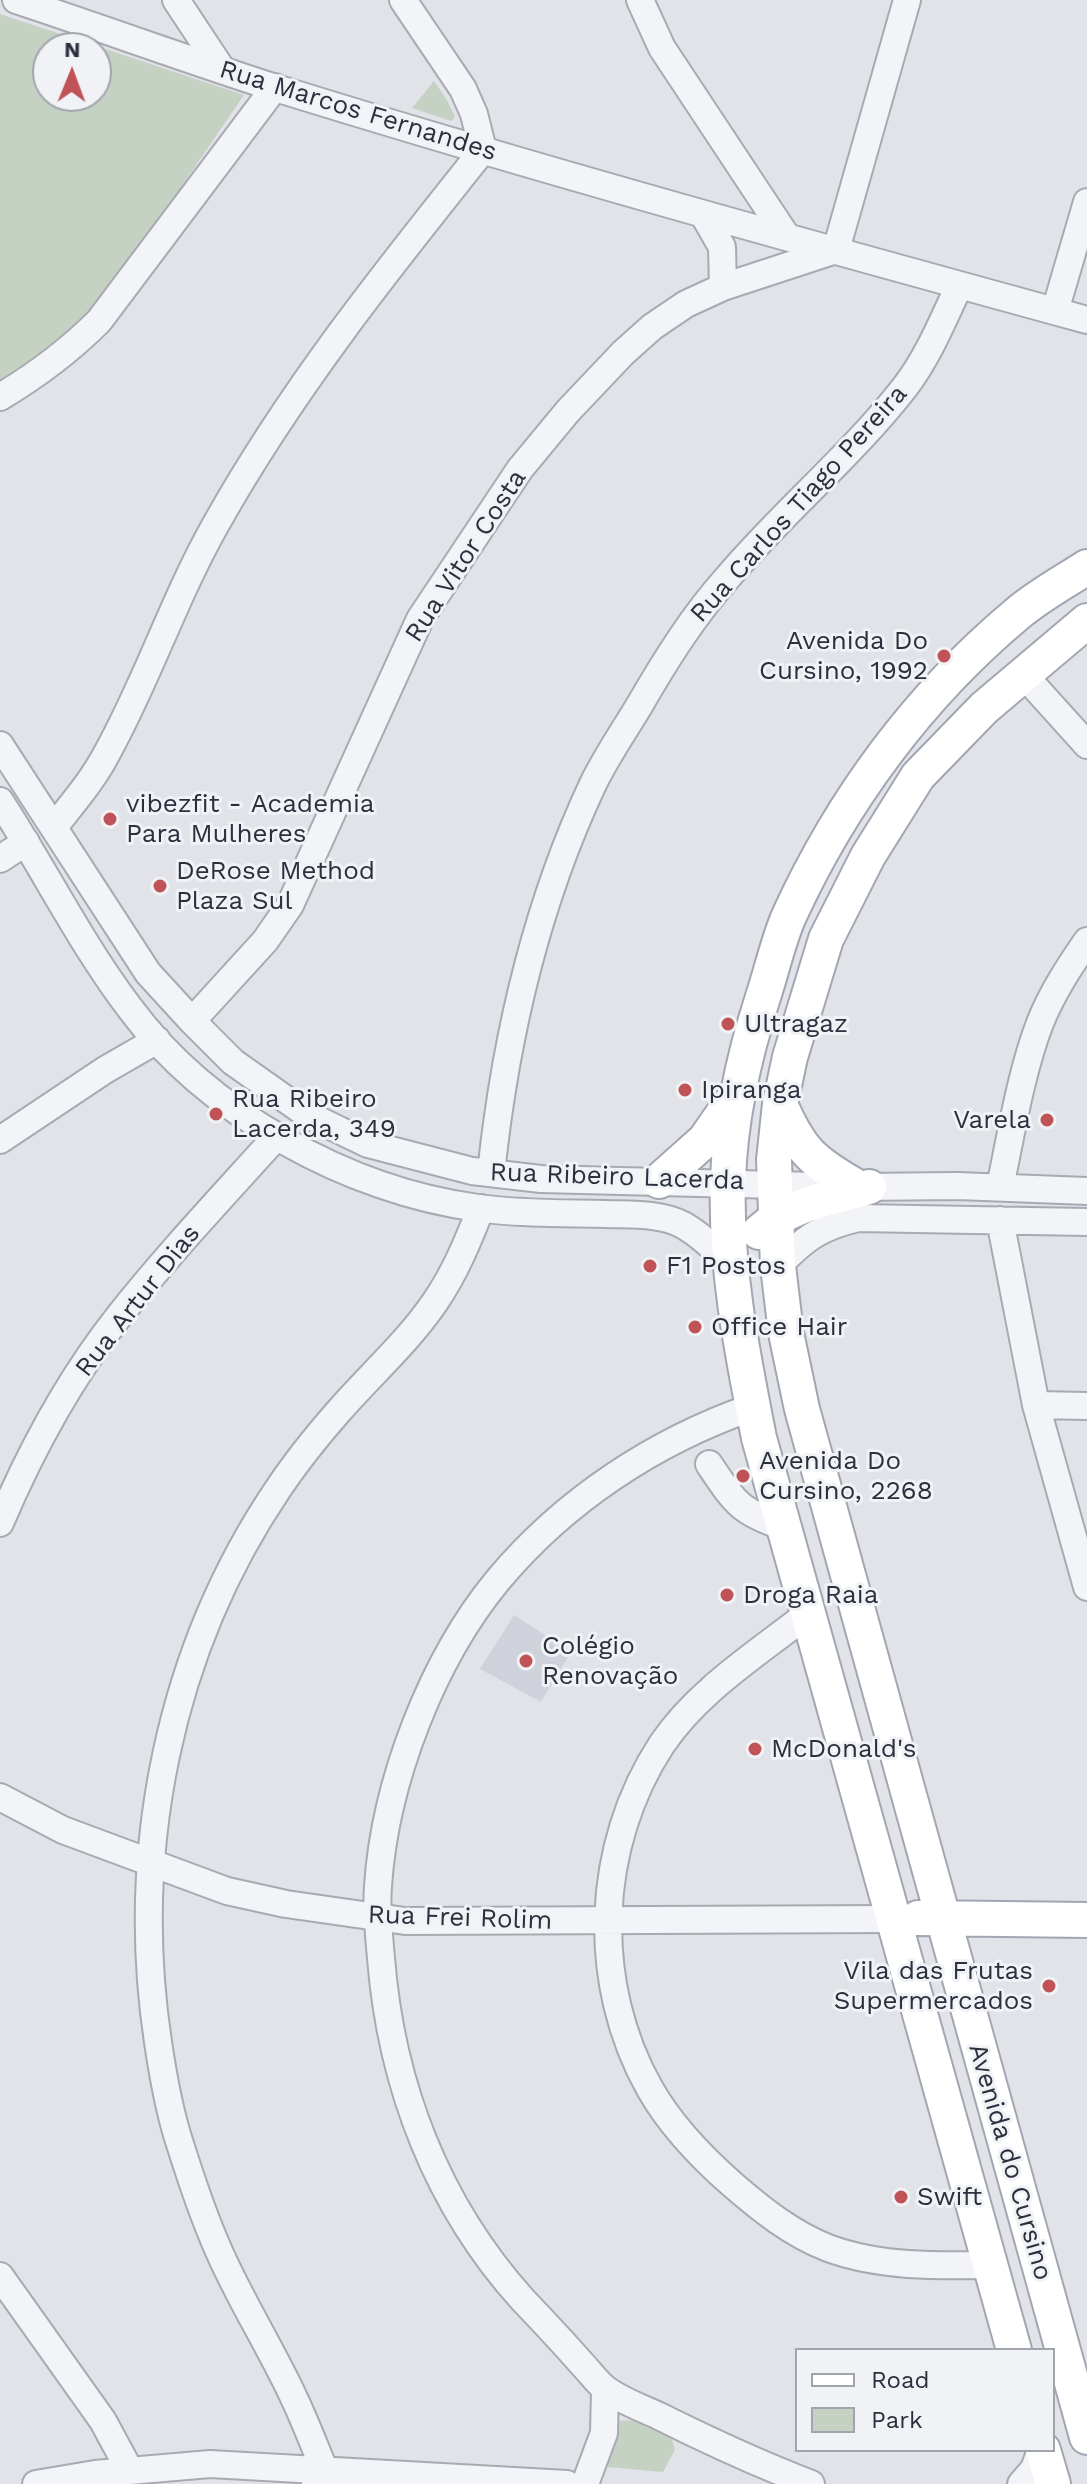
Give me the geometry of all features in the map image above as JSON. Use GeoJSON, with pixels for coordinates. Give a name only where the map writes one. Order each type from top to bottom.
{"type":"FeatureCollection","features":[{"type":"Feature","properties":{"kind":"main road","name":"Avenida do Cursino"},"geometry":{"type":"LineString","coordinates":[[1013,2348],[753,1407],[741,1353],[729,1264],[728,1182],[737,1095],[747,1047],[788,918],[834,830],[875,765],[939,687],[1008,622],[1087,567]]}},
{"type":"Feature","properties":{"kind":"main road","name":"Avenida do Cursino"},"geometry":{"type":"LineString","coordinates":[[1087,621],[984,708],[918,776],[868,856],[826,939],[790,1057],[780,1104],[774,1160],[778,1266],[786,1333],[802,1409],[1087,2437]]}},
{"type":"Feature","properties":{"kind":"main road"},"geometry":{"type":"LineString","coordinates":[[659,1181],[705,1140],[737,1095]]}},
{"type":"Feature","properties":{"kind":"main road"},"geometry":{"type":"LineString","coordinates":[[780,1104],[792,1133],[805,1152],[825,1169],[863,1187]]}},
{"type":"Feature","properties":{"kind":"main road"},"geometry":{"type":"LineString","coordinates":[[729,1264],[775,1218],[863,1187]]}},
{"type":"Feature","properties":{"kind":"main road","name":"Rua Frei Rolim"},"geometry":{"type":"LineString","coordinates":[[894,1919],[1087,1920]]}},
{"type":"Feature","properties":{"kind":"main road"},"geometry":{"type":"LineString","coordinates":[[1043,2452],[1053,2484]]}},
{"type":"Feature","properties":{"kind":"street","name":"Rua Marcos Fernandes"},"geometry":{"type":"LineString","coordinates":[[16,0],[275,87],[483,150],[1087,320]]}},
{"type":"Feature","properties":{"kind":"street"},"geometry":{"type":"LineString","coordinates":[[176,0],[221,68]]}},
{"type":"Feature","properties":{"kind":"street"},"geometry":{"type":"LineString","coordinates":[[54,827],[85,789],[107,755],[198,556],[256,456],[338,335],[483,150],[474,114],[463,89],[403,0]]}},
{"type":"Feature","properties":{"kind":"street"},"geometry":{"type":"LineString","coordinates":[[640,0],[670,62],[787,237]]}},
{"type":"Feature","properties":{"kind":"street"},"geometry":{"type":"LineString","coordinates":[[836,250],[907,0]]}},
{"type":"Feature","properties":{"kind":"street"},"geometry":{"type":"LineString","coordinates":[[0,397],[51,364],[99,321],[275,87]]}},
{"type":"Feature","properties":{"kind":"street"},"geometry":{"type":"LineString","coordinates":[[1055,311],[1087,202]]}},
{"type":"Feature","properties":{"kind":"street"},"geometry":{"type":"LineString","coordinates":[[703,214],[722,247],[723,287]]}},
{"type":"Feature","properties":{"kind":"street","name":"Rua Vitor Costa"},"geometry":{"type":"LineString","coordinates":[[192,1021],[265,941],[290,905],[420,619],[520,469],[568,411],[623,353],[652,327],[686,304],[723,287],[836,250]]}},
{"type":"Feature","properties":{"kind":"street","name":"Rua Carlos Tiago Pereira"},"geometry":{"type":"LineString","coordinates":[[491,1173],[498,1107],[519,1005],[548,896],[594,782],[671,652],[727,577],[873,425],[907,384],[932,344],[959,286]]}},
{"type":"Feature","properties":{"kind":"street"},"geometry":{"type":"LineString","coordinates":[[1023,674],[1087,745]]}},
{"type":"Feature","properties":{"kind":"street","name":"Rua Ribeiro Lacerda"},"geometry":{"type":"LineString","coordinates":[[0,745],[148,973],[192,1021],[233,1062],[308,1115],[368,1144],[491,1173],[541,1179],[1087,1191]]}},
{"type":"Feature","properties":{"kind":"street","name":"Rua Ribeiro Lacerda"},"geometry":{"type":"LineString","coordinates":[[0,801],[94,957],[130,1010],[186,1069],[276,1137],[321,1161],[404,1193],[481,1208],[641,1215],[675,1221],[697,1234],[729,1264]]}},
{"type":"Feature","properties":{"kind":"street"},"geometry":{"type":"LineString","coordinates":[[0,859],[26,842]]}},
{"type":"Feature","properties":{"kind":"street"},"geometry":{"type":"LineString","coordinates":[[1000,1187],[1039,1026],[1063,977],[1087,941]]}},
{"type":"Feature","properties":{"kind":"street"},"geometry":{"type":"LineString","coordinates":[[0,1140],[105,1070],[157,1040]]}},
{"type":"Feature","properties":{"kind":"street","name":"Rua Artur Dias"},"geometry":{"type":"LineString","coordinates":[[0,1523],[52,1417],[118,1317],[276,1137]]}},
{"type":"Feature","properties":{"kind":"street"},"geometry":{"type":"LineString","coordinates":[[320,2476],[294,2398],[218,2250],[179,2141],[163,2073],[153,2008],[149,1956],[149,1863],[158,1793],[177,1710],[200,1639],[219,1594],[278,1489],[339,1411],[411,1333],[435,1302],[458,1264],[481,1208]]}},
{"type":"Feature","properties":{"kind":"street"},"geometry":{"type":"LineString","coordinates":[[778,1266],[812,1233],[858,1218],[1087,1222]]}},
{"type":"Feature","properties":{"kind":"street"},"geometry":{"type":"LineString","coordinates":[[1000,1220],[1036,1405],[1087,1587]]}},
{"type":"Feature","properties":{"kind":"street"},"geometry":{"type":"LineString","coordinates":[[1036,1405],[1087,1406]]}},
{"type":"Feature","properties":{"kind":"street"},"geometry":{"type":"LineString","coordinates":[[753,1407],[707,1423],[605,1482],[561,1516],[497,1581],[463,1630],[438,1674],[410,1737],[386,1832],[378,1886],[378,1918],[391,2037],[412,2116],[443,2186],[494,2268],[605,2389],[751,2460],[811,2484]]}},
{"type":"Feature","properties":{"kind":"street"},"geometry":{"type":"LineString","coordinates":[[709,1464],[734,1502],[755,1516],[786,1528]]}},
{"type":"Feature","properties":{"kind":"street"},"geometry":{"type":"LineString","coordinates":[[810,1612],[695,1706],[663,1743],[635,1793],[617,1844],[609,1887],[608,1920],[611,1965],[631,2045],[650,2089],[678,2130],[708,2162],[785,2226],[831,2249],[906,2263],[990,2265]]}},
{"type":"Feature","properties":{"kind":"street","name":"Rua Frei Rolim"},"geometry":{"type":"LineString","coordinates":[[0,1797],[63,1830],[227,1891],[286,1904],[378,1918],[405,1921],[894,1919]]}},
{"type":"Feature","properties":{"kind":"street"},"geometry":{"type":"LineString","coordinates":[[0,2276],[103,2421],[130,2471]]}},
{"type":"Feature","properties":{"kind":"street"},"geometry":{"type":"LineString","coordinates":[[585,2484],[604,2433],[605,2389]]}},
{"type":"Feature","properties":{"kind":"street"},"geometry":{"type":"LineString","coordinates":[[1021,2484],[1034,2469],[1041,2452]]}},
{"type":"Feature","properties":{"kind":"street"},"geometry":{"type":"LineString","coordinates":[[36,2484],[95,2474],[210,2464],[320,2476],[567,2484]]}},
{"type":"Feature","properties":{"kind":"shaded area","name":"Colégio Renovação"},"geometry":{"type":"Polygon","coordinates":[[[514,1615],[571,1652],[541,1702],[480,1669],[514,1615]]]}},
{"type":"Feature","properties":{"kind":"green space"},"geometry":{"type":"Polygon","coordinates":[[[0,14],[54,32],[32,32],[32,112],[112,112],[112,51],[244,95],[88,324],[49,355],[16,369],[0,384],[0,14]]]}},
{"type":"Feature","properties":{"kind":"green space"},"geometry":{"type":"Polygon","coordinates":[[[434,81],[455,117],[451,121],[412,108],[434,81]]]}},
{"type":"Feature","properties":{"kind":"green space"},"geometry":{"type":"Polygon","coordinates":[[[639,2420],[669,2429],[675,2450],[663,2472],[607,2467],[615,2441],[616,2421],[639,2420]]]}},
{"type":"Feature","properties":{"kind":"place","name":"Avenida Do Cursino, 1992"},"geometry":{"type":"Point","coordinates":[944,656]}},
{"type":"Feature","properties":{"kind":"place","name":"vibezfit - Academia Para Mulheres"},"geometry":{"type":"Point","coordinates":[110,819]}},
{"type":"Feature","properties":{"kind":"place","name":"DeRose Method Plaza Sul"},"geometry":{"type":"Point","coordinates":[160,886]}},
{"type":"Feature","properties":{"kind":"place","name":"Ultragaz"},"geometry":{"type":"Point","coordinates":[728,1024]}},
{"type":"Feature","properties":{"kind":"place","name":"Ipiranga"},"geometry":{"type":"Point","coordinates":[685,1090]}},
{"type":"Feature","properties":{"kind":"place","name":"Rua Ribeiro Lacerda, 349"},"geometry":{"type":"Point","coordinates":[216,1114]}},
{"type":"Feature","properties":{"kind":"place","name":"Varela"},"geometry":{"type":"Point","coordinates":[1047,1120]}},
{"type":"Feature","properties":{"kind":"place","name":"F1 Postos"},"geometry":{"type":"Point","coordinates":[650,1266]}},
{"type":"Feature","properties":{"kind":"place","name":"Office Hair"},"geometry":{"type":"Point","coordinates":[695,1327]}},
{"type":"Feature","properties":{"kind":"place","name":"Avenida Do Cursino, 2268"},"geometry":{"type":"Point","coordinates":[743,1476]}},
{"type":"Feature","properties":{"kind":"place","name":"Droga Raia"},"geometry":{"type":"Point","coordinates":[727,1595]}},
{"type":"Feature","properties":{"kind":"place","name":"Colégio Renovação"},"geometry":{"type":"Point","coordinates":[526,1661]}},
{"type":"Feature","properties":{"kind":"place","name":"McDonald's"},"geometry":{"type":"Point","coordinates":[755,1749]}},
{"type":"Feature","properties":{"kind":"place","name":"Vila das Frutas Supermercados"},"geometry":{"type":"Point","coordinates":[1049,1986]}},
{"type":"Feature","properties":{"kind":"place","name":"Swift"},"geometry":{"type":"Point","coordinates":[901,2197]}}]}
